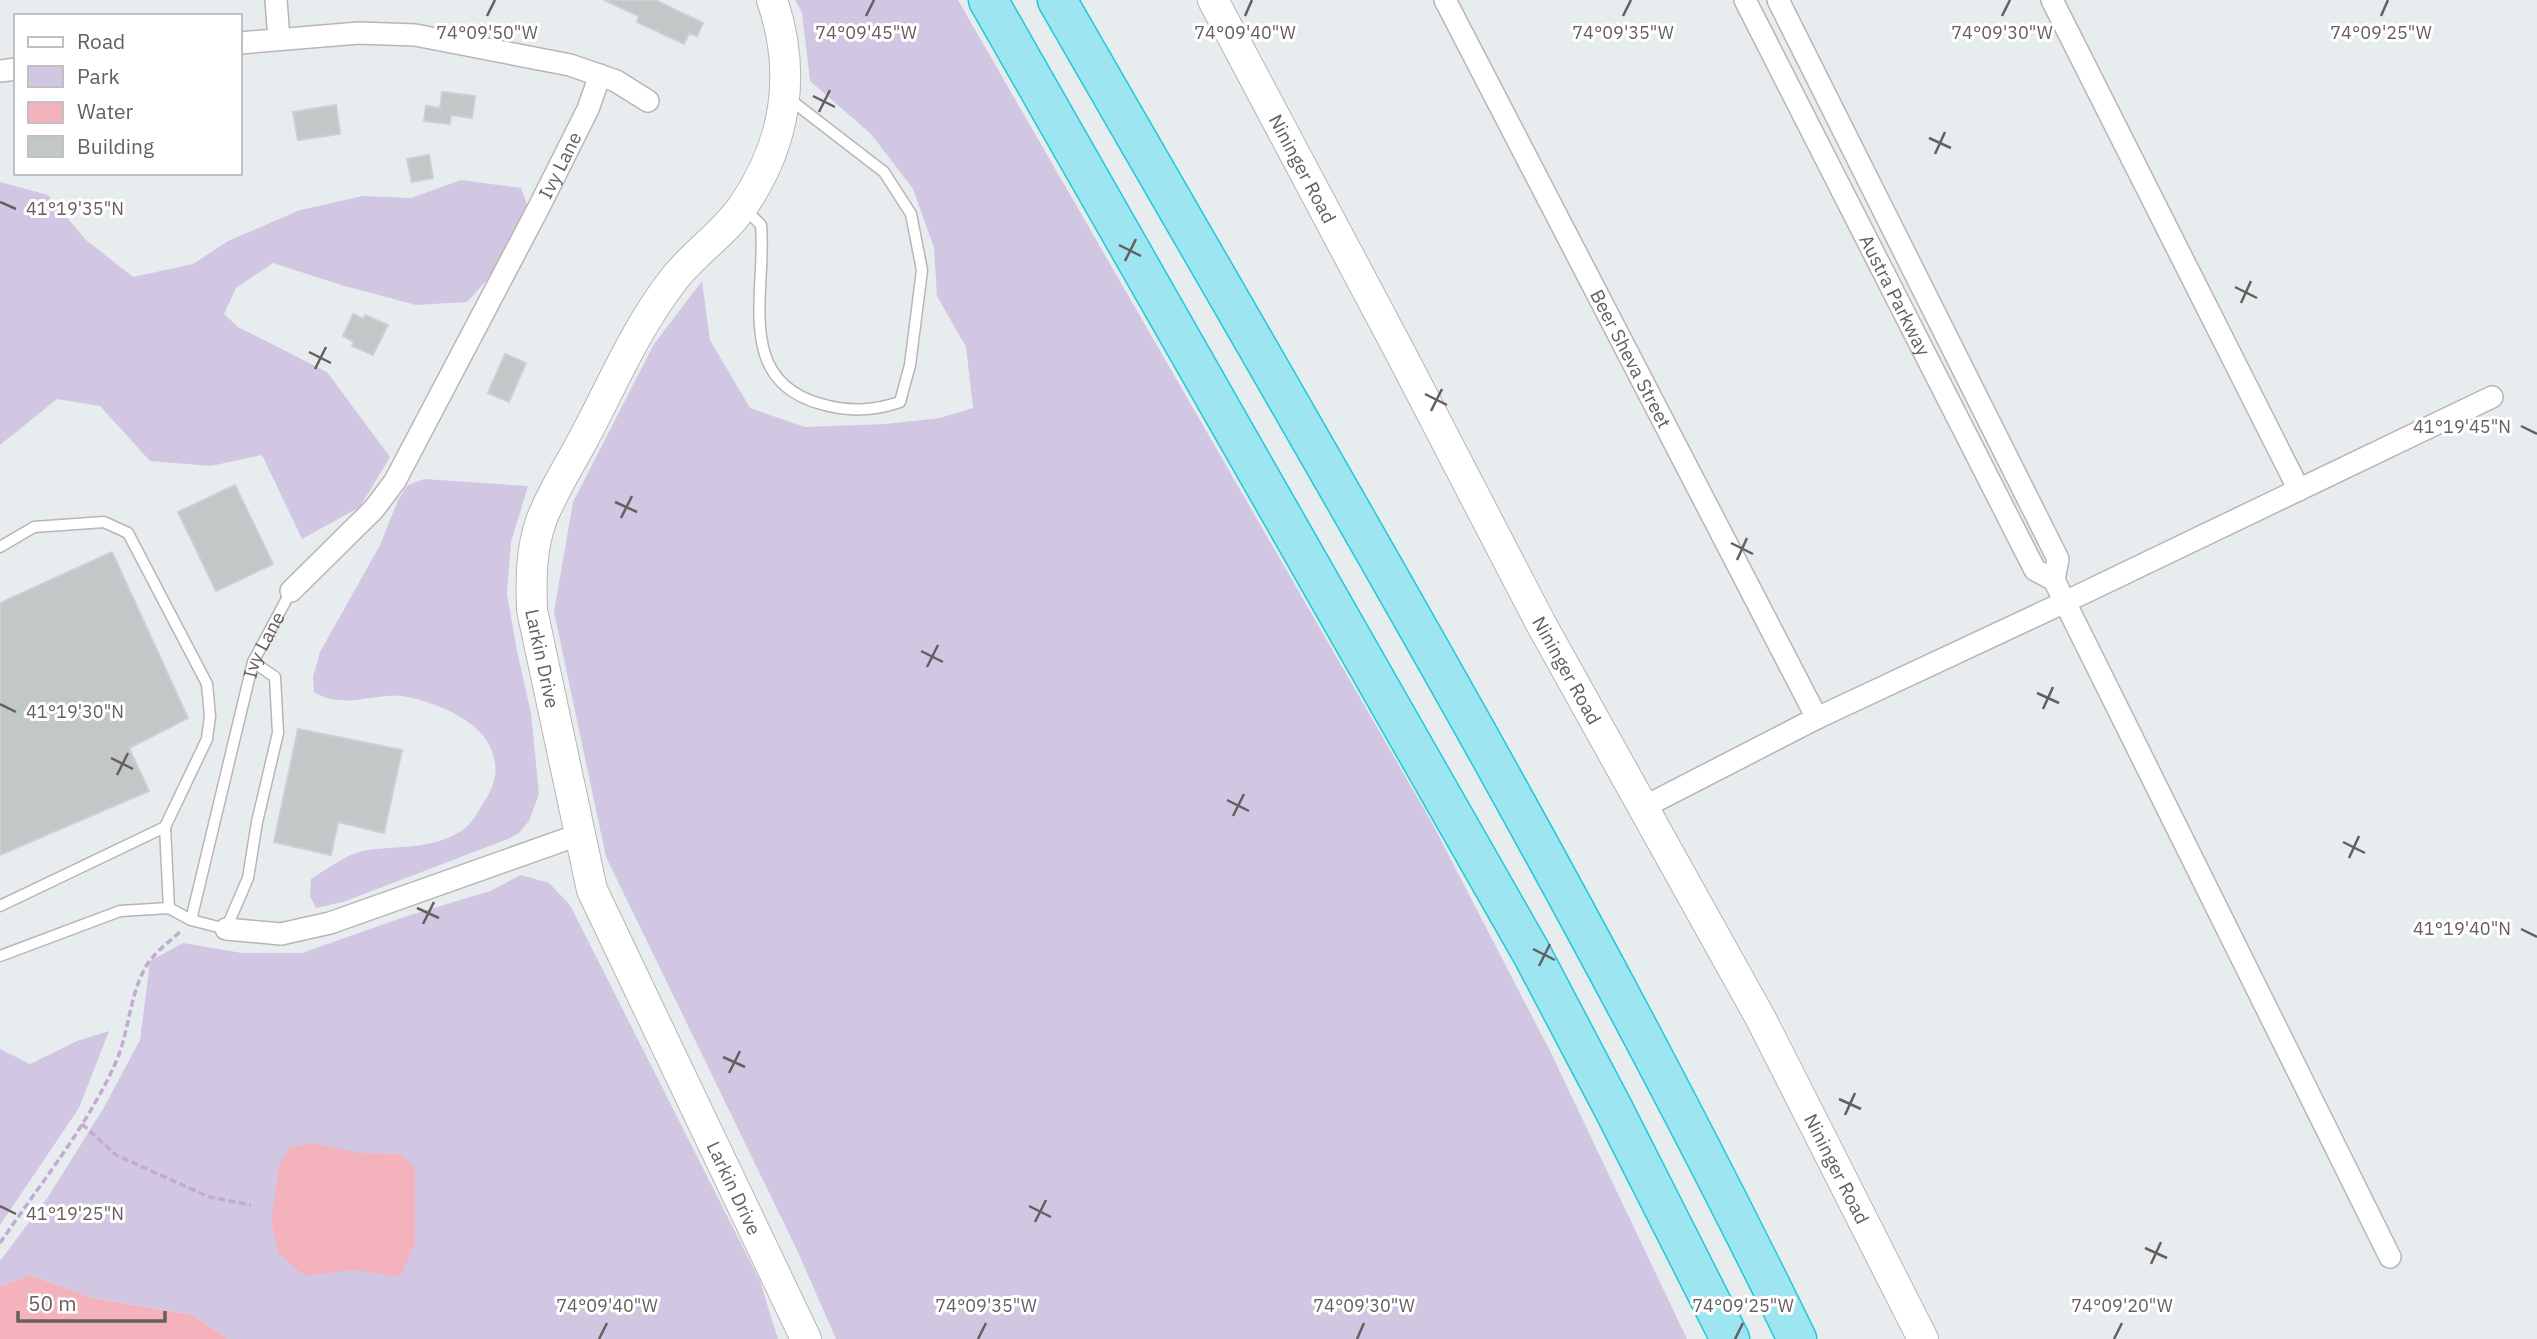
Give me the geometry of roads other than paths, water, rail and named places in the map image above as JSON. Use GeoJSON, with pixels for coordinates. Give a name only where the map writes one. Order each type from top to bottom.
{"type":"FeatureCollection","features":[{"type":"Feature","properties":{"kind":"highway"},"geometry":{"type":"LineString","coordinates":[[988,0],[1532,954],[1730,1339]]}},
{"type":"Feature","properties":{"kind":"highway"},"geometry":{"type":"LineString","coordinates":[[1058,0],[1574,907],[1687,1119],[1797,1339]]}},
{"type":"Feature","properties":{"kind":"street"},"geometry":{"type":"LineString","coordinates":[[276,0],[279,39]]}},
{"type":"Feature","properties":{"kind":"street","name":"Larkin Drive"},"geometry":{"type":"LineString","coordinates":[[772,0],[781,27],[786,63],[784,109],[771,157],[743,207],[676,277],[649,313],[541,521],[530,569],[532,610],[578,835],[592,890],[806,1339]]}},
{"type":"Feature","properties":{"kind":"street","name":"Nininger Road"},"geometry":{"type":"LineString","coordinates":[[1213,0],[1540,622],[1761,1019],[1923,1339]]}},
{"type":"Feature","properties":{"kind":"street","name":"Beer Sheva Street"},"geometry":{"type":"LineString","coordinates":[[1445,0],[1817,718]]}},
{"type":"Feature","properties":{"kind":"street","name":"Austra Parkway"},"geometry":{"type":"LineString","coordinates":[[1745,0],[2035,570],[2054,580]]}},
{"type":"Feature","properties":{"kind":"street","name":"Austra Parkway"},"geometry":{"type":"LineString","coordinates":[[1778,0],[2058,559],[2054,580],[2390,1257]]}},
{"type":"Feature","properties":{"kind":"street"},"geometry":{"type":"LineString","coordinates":[[2052,0],[2299,490]]}},
{"type":"Feature","properties":{"kind":"street"},"geometry":{"type":"LineString","coordinates":[[242,43],[396,32],[528,57],[600,75],[632,89],[648,101]]}},
{"type":"Feature","properties":{"kind":"street","name":"Ivy Lane"},"geometry":{"type":"LineString","coordinates":[[291,591],[374,509],[395,481],[550,186],[588,109],[600,75]]}},
{"type":"Feature","properties":{"kind":"street"},"geometry":{"type":"LineString","coordinates":[[1642,807],[1817,718],[2065,603],[2492,397]]}},
{"type":"Feature","properties":{"kind":"street"},"geometry":{"type":"LineString","coordinates":[[226,929],[281,934],[330,923],[578,835]]}},
{"type":"Feature","properties":{"kind":"lane"},"geometry":{"type":"LineString","coordinates":[[743,207],[761,225],[763,249],[758,313],[762,349],[771,369],[787,390],[806,400],[842,410],[877,410],[900,402],[911,365],[922,270],[911,214],[884,172],[784,96]]}},
{"type":"Feature","properties":{"kind":"lane"},"geometry":{"type":"LineString","coordinates":[[0,547],[34,527],[104,522],[128,533],[207,684],[210,716],[206,739],[165,827],[169,908]]}},
{"type":"Feature","properties":{"kind":"lane","name":"Ivy Lane"},"geometry":{"type":"LineString","coordinates":[[191,920],[253,662],[291,591]]}},
{"type":"Feature","properties":{"kind":"lane"},"geometry":{"type":"LineString","coordinates":[[0,956],[120,911],[169,908],[191,920],[226,929],[248,878],[257,822],[278,733],[275,677],[253,662]]}},
{"type":"Feature","properties":{"kind":"lane"},"geometry":{"type":"LineString","coordinates":[[0,906],[165,827]]}},
{"type":"Feature","properties":{"kind":"water"},"geometry":{"type":"Polygon","coordinates":[[[312,1143],[362,1153],[400,1154],[415,1167],[415,1243],[400,1277],[354,1270],[305,1276],[279,1254],[271,1220],[279,1167],[289,1148],[312,1143]]]}},
{"type":"Feature","properties":{"kind":"water"},"geometry":{"type":"Polygon","coordinates":[[[30,1275],[93,1298],[193,1315],[228,1339],[0,1339],[0,1286],[30,1275]]]}}]}
